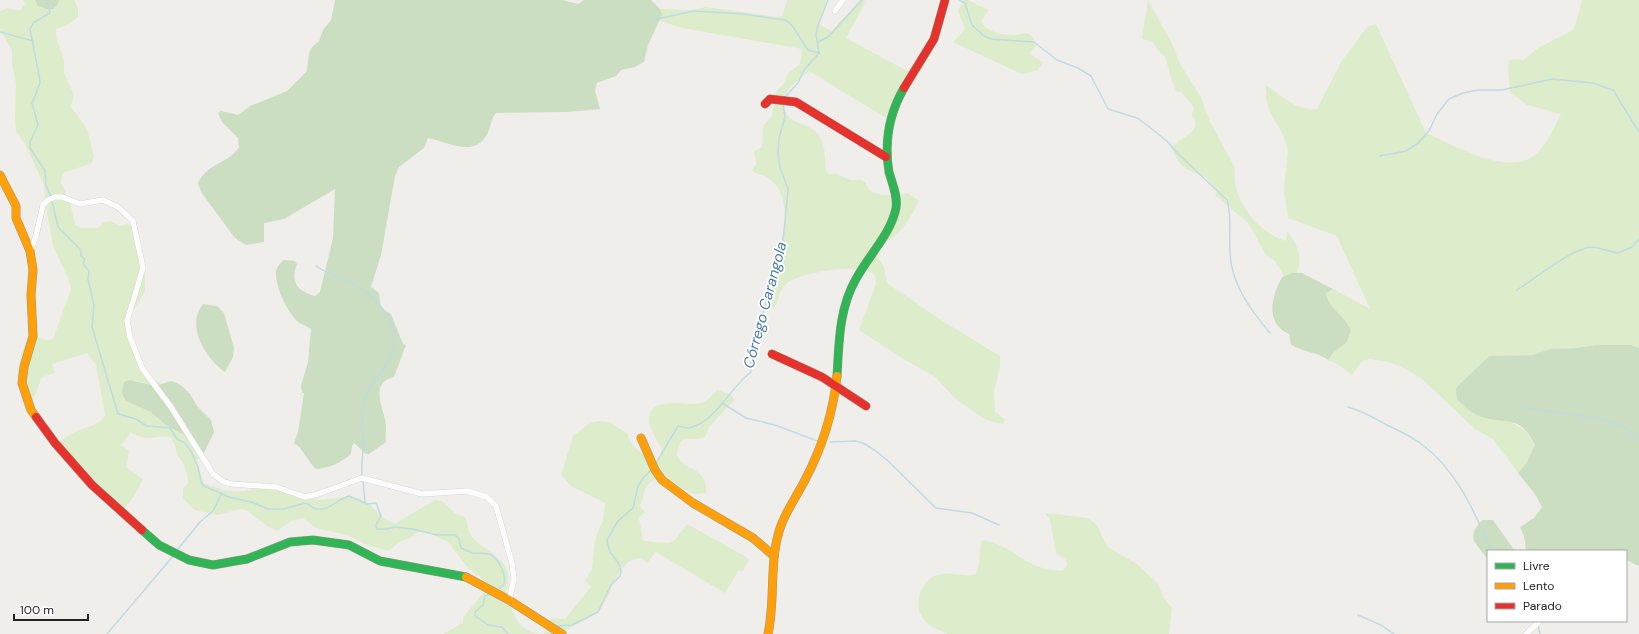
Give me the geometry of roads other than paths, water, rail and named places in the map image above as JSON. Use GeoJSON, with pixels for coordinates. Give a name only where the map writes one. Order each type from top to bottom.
{"type":"FeatureCollection","features":[{"type":"Feature","properties":{"kind":"street"},"geometry":{"type":"LineString","coordinates":[[835,11],[842,0]]}},
{"type":"Feature","properties":{"kind":"street"},"geometry":{"type":"LineString","coordinates":[[768,634],[773,610],[774,556],[778,533],[782,522],[817,456],[825,437],[833,408],[840,323],[847,298],[858,274],[892,221],[896,206],[886,157],[891,115],[910,78],[929,50],[939,29],[945,0]]}},
{"type":"Feature","properties":{"kind":"street"},"geometry":{"type":"LineString","coordinates":[[765,104],[770,99],[796,102],[886,157]]}},
{"type":"Feature","properties":{"kind":"street"},"geometry":{"type":"LineString","coordinates":[[0,175],[16,206],[16,218],[30,251],[33,270],[31,295],[33,336],[24,367],[22,382],[30,410],[55,443],[92,485],[159,545],[189,560],[213,565],[241,561],[295,542],[335,542],[349,546],[380,561],[468,578],[509,600],[556,631]]}},
{"type":"Feature","properties":{"kind":"street"},"geometry":{"type":"LineString","coordinates":[[30,251],[36,236],[43,205],[48,200],[55,197],[62,197],[80,204],[103,200],[118,207],[133,221],[143,268],[127,321],[130,337],[142,368],[170,407],[213,474],[224,482],[232,484],[276,487],[305,497],[318,494],[362,478],[422,494],[467,491],[487,497],[496,506],[512,563],[514,579],[509,600]]}},
{"type":"Feature","properties":{"kind":"street"},"geometry":{"type":"LineString","coordinates":[[772,354],[806,369],[836,386],[866,406]]}},
{"type":"Feature","properties":{"kind":"street"},"geometry":{"type":"LineString","coordinates":[[641,438],[654,467],[662,480],[693,503],[747,534],[774,556]]}},
{"type":"Feature","properties":{"kind":"street"},"geometry":{"type":"LineString","coordinates":[[1526,634],[1539,622]]}},
{"type":"Feature","properties":{"kind":"waterway"},"geometry":{"type":"LineString","coordinates":[[47,0],[50,13],[33,23],[30,29],[40,83],[32,103],[38,125],[30,142],[30,148],[45,171],[46,186],[51,197]]}},
{"type":"Feature","properties":{"kind":"waterway","name":"Córrego Carangola"},"geometry":{"type":"LineString","coordinates":[[819,53],[816,35],[817,28],[828,0]]}},
{"type":"Feature","properties":{"kind":"waterway"},"geometry":{"type":"LineString","coordinates":[[818,42],[828,37],[862,0]]}},
{"type":"Feature","properties":{"kind":"waterway"},"geometry":{"type":"LineString","coordinates":[[959,0],[965,3],[972,25],[984,36],[991,39],[1034,42],[1057,60],[1078,68],[1091,76],[1108,109],[1137,118],[1147,125],[1168,142],[1177,153],[1227,200],[1230,219],[1231,264],[1234,275],[1243,296],[1255,315],[1270,333]]}},
{"type":"Feature","properties":{"kind":"waterway"},"geometry":{"type":"LineString","coordinates":[[652,20],[694,11],[744,14],[785,20],[791,24],[808,50],[819,53]]}},
{"type":"Feature","properties":{"kind":"waterway"},"geometry":{"type":"LineString","coordinates":[[0,32],[33,41]]}},
{"type":"Feature","properties":{"kind":"waterway","name":"Córrego Carangola"},"geometry":{"type":"LineString","coordinates":[[785,97],[798,83],[804,70],[819,53]]}},
{"type":"Feature","properties":{"kind":"waterway"},"geometry":{"type":"LineString","coordinates":[[1380,156],[1406,151],[1417,144],[1429,131],[1437,114],[1449,99],[1463,93],[1478,90],[1502,90],[1552,79],[1593,83],[1613,90],[1639,132]]}},
{"type":"Feature","properties":{"kind":"waterway","name":"Córrego Carangola"},"geometry":{"type":"LineString","coordinates":[[655,465],[678,426],[687,428],[696,426],[705,420],[751,372],[751,361],[757,347],[759,325],[766,303],[771,273],[775,259],[782,246],[784,231],[788,189],[780,168],[778,153],[779,138],[785,117],[783,103]]}},
{"type":"Feature","properties":{"kind":"waterway"},"geometry":{"type":"LineString","coordinates":[[52,201],[58,227],[80,249],[81,256],[85,259],[83,264],[89,271],[88,279],[94,305],[92,327],[118,414],[136,419],[147,426],[170,428],[177,439],[185,443],[192,453],[198,467],[201,482],[204,486],[229,497],[251,502],[269,509],[284,509],[305,503],[316,509],[321,509],[329,507],[349,496],[367,504],[376,503],[381,516],[376,525],[377,529],[395,527],[412,529],[437,535],[455,535],[459,539],[461,548],[473,553],[489,554],[496,559],[503,571],[504,576],[504,584],[498,590]]}},
{"type":"Feature","properties":{"kind":"waterway"},"geometry":{"type":"LineString","coordinates":[[1517,290],[1554,264],[1585,248],[1593,247],[1618,253],[1632,247],[1639,239]]}},
{"type":"Feature","properties":{"kind":"waterway"},"geometry":{"type":"LineString","coordinates":[[316,266],[365,291],[382,307],[388,316],[394,335],[394,346],[391,356],[369,389],[363,403],[362,477]]}},
{"type":"Feature","properties":{"kind":"waterway"},"geometry":{"type":"LineString","coordinates":[[722,403],[746,418],[775,425],[820,442]]}},
{"type":"Feature","properties":{"kind":"waterway"},"geometry":{"type":"LineString","coordinates":[[1348,407],[1364,413],[1406,434],[1436,456],[1447,468],[1464,494],[1492,550]]}},
{"type":"Feature","properties":{"kind":"waterway"},"geometry":{"type":"LineString","coordinates":[[1519,407],[1603,419],[1625,427],[1639,440]]}},
{"type":"Feature","properties":{"kind":"waterway"},"geometry":{"type":"LineString","coordinates":[[830,442],[856,441],[863,443],[888,461],[936,508],[972,513],[999,525]]}},
{"type":"Feature","properties":{"kind":"waterway","name":"Córrego Carangola"},"geometry":{"type":"LineString","coordinates":[[556,626],[572,625],[598,612],[611,585],[620,576],[621,571],[619,564],[610,552],[607,540],[618,521],[633,508],[638,487],[642,479],[652,469]]}},
{"type":"Feature","properties":{"kind":"waterway"},"geometry":{"type":"LineString","coordinates":[[363,481],[365,502]]}},
{"type":"Feature","properties":{"kind":"waterway"},"geometry":{"type":"LineString","coordinates":[[178,549],[200,522],[213,511],[222,493]]}},
{"type":"Feature","properties":{"kind":"waterway"},"geometry":{"type":"LineString","coordinates":[[107,634],[174,555]]}},
{"type":"Feature","properties":{"kind":"waterway"},"geometry":{"type":"LineString","coordinates":[[491,593],[485,596],[483,605],[475,612],[475,616],[488,625],[502,627],[508,634]]}},
{"type":"Feature","properties":{"kind":"waterway"},"geometry":{"type":"LineString","coordinates":[[1358,615],[1381,625],[1394,634]]}},
{"type":"Feature","properties":{"kind":"waterway"},"geometry":{"type":"LineString","coordinates":[[1538,625],[1540,634]]}},
{"type":"Feature","properties":{"kind":"waterway","name":"Córrego Carangola"},"geometry":{"type":"LineString","coordinates":[[551,634],[552,630]]}}]}
